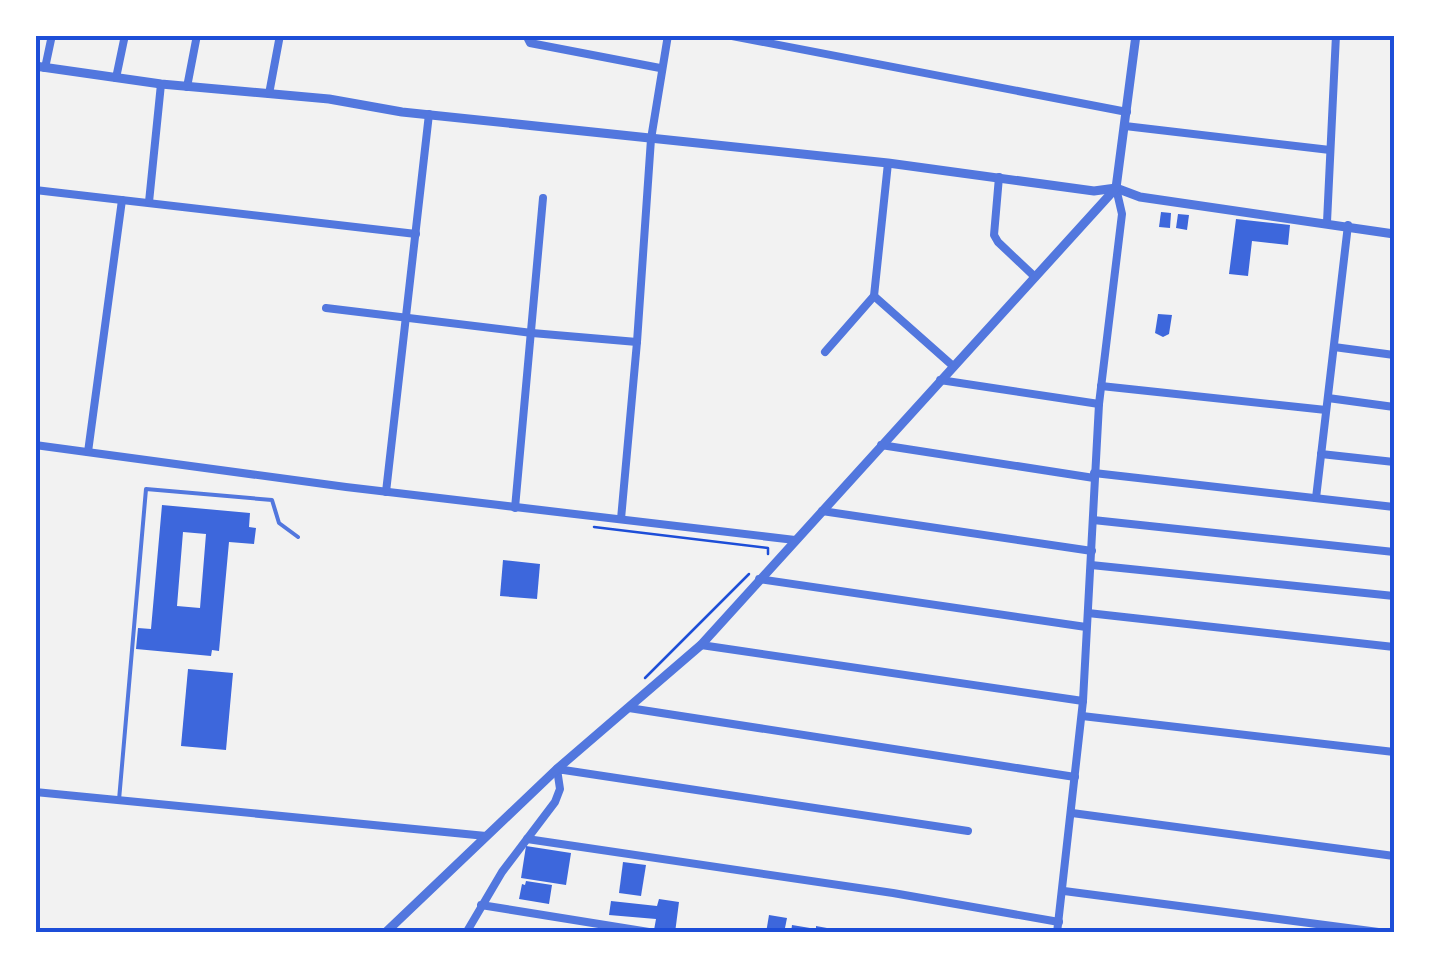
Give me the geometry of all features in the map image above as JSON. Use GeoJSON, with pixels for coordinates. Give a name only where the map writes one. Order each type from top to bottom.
{"type":"FeatureCollection","features":[{"type":"Feature","properties":{"kind":"street"},"geometry":{"type":"LineString","coordinates":[[52,35],[40,67],[187,87],[329,98],[651,140],[888,163],[1094,191],[1116,188],[1140,197],[1394,234]]}},
{"type":"Feature","properties":{"kind":"street"},"geometry":{"type":"LineString","coordinates":[[116,78],[125,35]]}},
{"type":"Feature","properties":{"kind":"street"},"geometry":{"type":"LineString","coordinates":[[187,87],[197,35]]}},
{"type":"Feature","properties":{"kind":"street"},"geometry":{"type":"LineString","coordinates":[[269,94],[280,35]]}},
{"type":"Feature","properties":{"kind":"street"},"geometry":{"type":"LineString","coordinates":[[526,35],[530,43],[660,68]]}},
{"type":"Feature","properties":{"kind":"street"},"geometry":{"type":"LineString","coordinates":[[620,519],[651,140],[668,35]]}},
{"type":"Feature","properties":{"kind":"street"},"geometry":{"type":"LineString","coordinates":[[727,35],[1127,112]]}},
{"type":"Feature","properties":{"kind":"street"},"geometry":{"type":"LineString","coordinates":[[1057,933],[1082,716],[1098,404],[1122,214],[1116,188],[1136,35]]}},
{"type":"Feature","properties":{"kind":"street"},"geometry":{"type":"LineString","coordinates":[[1327,222],[1336,35]]}},
{"type":"Feature","properties":{"kind":"street"},"geometry":{"type":"LineString","coordinates":[[149,202],[161,84]]}},
{"type":"Feature","properties":{"kind":"street"},"geometry":{"type":"LineString","coordinates":[[386,492],[429,114]]}},
{"type":"Feature","properties":{"kind":"street"},"geometry":{"type":"LineString","coordinates":[[1125,126],[1330,150]]}},
{"type":"Feature","properties":{"kind":"street"},"geometry":{"type":"LineString","coordinates":[[825,352],[874,296],[888,163]]}},
{"type":"Feature","properties":{"kind":"street"},"geometry":{"type":"LineString","coordinates":[[999,177],[994,235],[1036,276]]}},
{"type":"Feature","properties":{"kind":"street"},"geometry":{"type":"LineString","coordinates":[[385,933],[557,769],[701,645],[756,574],[795,540],[1116,188]]}},
{"type":"Feature","properties":{"kind":"street"},"geometry":{"type":"LineString","coordinates":[[35,190],[416,234]]}},
{"type":"Feature","properties":{"kind":"street"},"geometry":{"type":"LineString","coordinates":[[515,508],[543,198]]}},
{"type":"Feature","properties":{"kind":"street"},"geometry":{"type":"LineString","coordinates":[[88,452],[122,200]]}},
{"type":"Feature","properties":{"kind":"street"},"geometry":{"type":"LineString","coordinates":[[1316,498],[1348,225]]}},
{"type":"Feature","properties":{"kind":"street"},"geometry":{"type":"LineString","coordinates":[[874,296],[953,366]]}},
{"type":"Feature","properties":{"kind":"street"},"geometry":{"type":"LineString","coordinates":[[326,308],[637,342]]}},
{"type":"Feature","properties":{"kind":"street"},"geometry":{"type":"LineString","coordinates":[[1334,347],[1394,355]]}},
{"type":"Feature","properties":{"kind":"street"},"geometry":{"type":"LineString","coordinates":[[940,380],[1098,404]]}},
{"type":"Feature","properties":{"kind":"street"},"geometry":{"type":"LineString","coordinates":[[1101,386],[1326,410]]}},
{"type":"Feature","properties":{"kind":"street"},"geometry":{"type":"LineString","coordinates":[[1328,398],[1394,407]]}},
{"type":"Feature","properties":{"kind":"street"},"geometry":{"type":"LineString","coordinates":[[35,445],[386,492],[795,540]]}},
{"type":"Feature","properties":{"kind":"street"},"geometry":{"type":"LineString","coordinates":[[881,445],[1094,476],[1394,507]]}},
{"type":"Feature","properties":{"kind":"street"},"geometry":{"type":"LineString","coordinates":[[1321,454],[1394,462]]}},
{"type":"Feature","properties":{"kind":"street"},"geometry":{"type":"LineString","coordinates":[[822,511],[1092,551]]}},
{"type":"Feature","properties":{"kind":"street"},"geometry":{"type":"LineString","coordinates":[[1094,520],[1394,552]]}},
{"type":"Feature","properties":{"kind":"street"},"geometry":{"type":"LineString","coordinates":[[1092,565],[1394,596]]}},
{"type":"Feature","properties":{"kind":"street"},"geometry":{"type":"LineString","coordinates":[[756,574],[1086,627]]}},
{"type":"Feature","properties":{"kind":"street"},"geometry":{"type":"LineString","coordinates":[[1088,613],[1394,647]]}},
{"type":"Feature","properties":{"kind":"street"},"geometry":{"type":"LineString","coordinates":[[701,645],[1083,701]]}},
{"type":"Feature","properties":{"kind":"street"},"geometry":{"type":"LineString","coordinates":[[629,708],[1075,776]]}},
{"type":"Feature","properties":{"kind":"street"},"geometry":{"type":"LineString","coordinates":[[1082,716],[1394,752]]}},
{"type":"Feature","properties":{"kind":"street"},"geometry":{"type":"LineString","coordinates":[[557,769],[968,832]]}},
{"type":"Feature","properties":{"kind":"street"},"geometry":{"type":"LineString","coordinates":[[466,933],[481,905],[555,802],[560,790],[557,769]]}},
{"type":"Feature","properties":{"kind":"street"},"geometry":{"type":"LineString","coordinates":[[35,792],[486,836]]}},
{"type":"Feature","properties":{"kind":"street"},"geometry":{"type":"LineString","coordinates":[[1072,813],[1394,856]]}},
{"type":"Feature","properties":{"kind":"street"},"geometry":{"type":"LineString","coordinates":[[527,839],[1059,922]]}},
{"type":"Feature","properties":{"kind":"street"},"geometry":{"type":"LineString","coordinates":[[1064,891],[1386,933]]}},
{"type":"Feature","properties":{"kind":"street"},"geometry":{"type":"LineString","coordinates":[[481,905],[655,933]]}},
{"type":"Feature","properties":{"kind":"lane"},"geometry":{"type":"LineString","coordinates":[[119,800],[146,489],[272,500],[279,523],[298,537]]}},
{"type":"Feature","properties":{"kind":"path"},"geometry":{"type":"LineString","coordinates":[[762,561],[770,552],[768,548]]}},
{"type":"Feature","properties":{"kind":"path"},"geometry":{"type":"LineString","coordinates":[[643,680],[756,574]]}},
{"type":"Feature","properties":{"kind":"building"},"geometry":{"type":"Polygon","coordinates":[[[1161,212],[1171,213],[1170,228],[1159,227],[1161,212]]]}},
{"type":"Feature","properties":{"kind":"building"},"geometry":{"type":"Polygon","coordinates":[[[1178,214],[1189,215],[1187,230],[1176,228],[1178,214]]]}},
{"type":"Feature","properties":{"kind":"building"},"geometry":{"type":"Polygon","coordinates":[[[1236,219],[1290,225],[1288,245],[1252,241],[1248,276],[1229,274],[1236,219]]]}},
{"type":"Feature","properties":{"kind":"building"},"geometry":{"type":"Polygon","coordinates":[[[1158,314],[1172,315],[1169,334],[1163,337],[1155,333],[1158,314]]]}},
{"type":"Feature","properties":{"kind":"building"},"geometry":{"type":"Polygon","coordinates":[[[162,505],[250,513],[249,527],[256,528],[254,544],[229,542],[219,651],[212,650],[211,656],[136,649],[138,628],[151,629],[162,505]],[[183,532],[177,606],[200,608],[206,534],[183,532]]]}},
{"type":"Feature","properties":{"kind":"building"},"geometry":{"type":"Polygon","coordinates":[[[503,560],[540,564],[537,599],[500,596],[503,560]]]}},
{"type":"Feature","properties":{"kind":"building"},"geometry":{"type":"Polygon","coordinates":[[[188,669],[233,673],[226,750],[181,746],[188,669]]]}},
{"type":"Feature","properties":{"kind":"building"},"geometry":{"type":"Polygon","coordinates":[[[526,846],[571,853],[566,885],[521,878],[526,846]]]}},
{"type":"Feature","properties":{"kind":"building"},"geometry":{"type":"Polygon","coordinates":[[[623,862],[646,865],[641,896],[619,893],[623,862]]]}},
{"type":"Feature","properties":{"kind":"building"},"geometry":{"type":"Polygon","coordinates":[[[526,881],[552,885],[549,904],[519,899],[526,881]]]}},
{"type":"Feature","properties":{"kind":"building"},"geometry":{"type":"Polygon","coordinates":[[[659,899],[679,902],[675,933],[654,930],[656,919],[609,915],[611,901],[657,906],[659,899]]]}},
{"type":"Feature","properties":{"kind":"building"},"geometry":{"type":"Polygon","coordinates":[[[769,915],[787,918],[784,933],[766,933],[769,915]]]}},
{"type":"Feature","properties":{"kind":"building"},"geometry":{"type":"Polygon","coordinates":[[[792,925],[816,926],[838,933],[791,933],[792,925]]]}}]}
